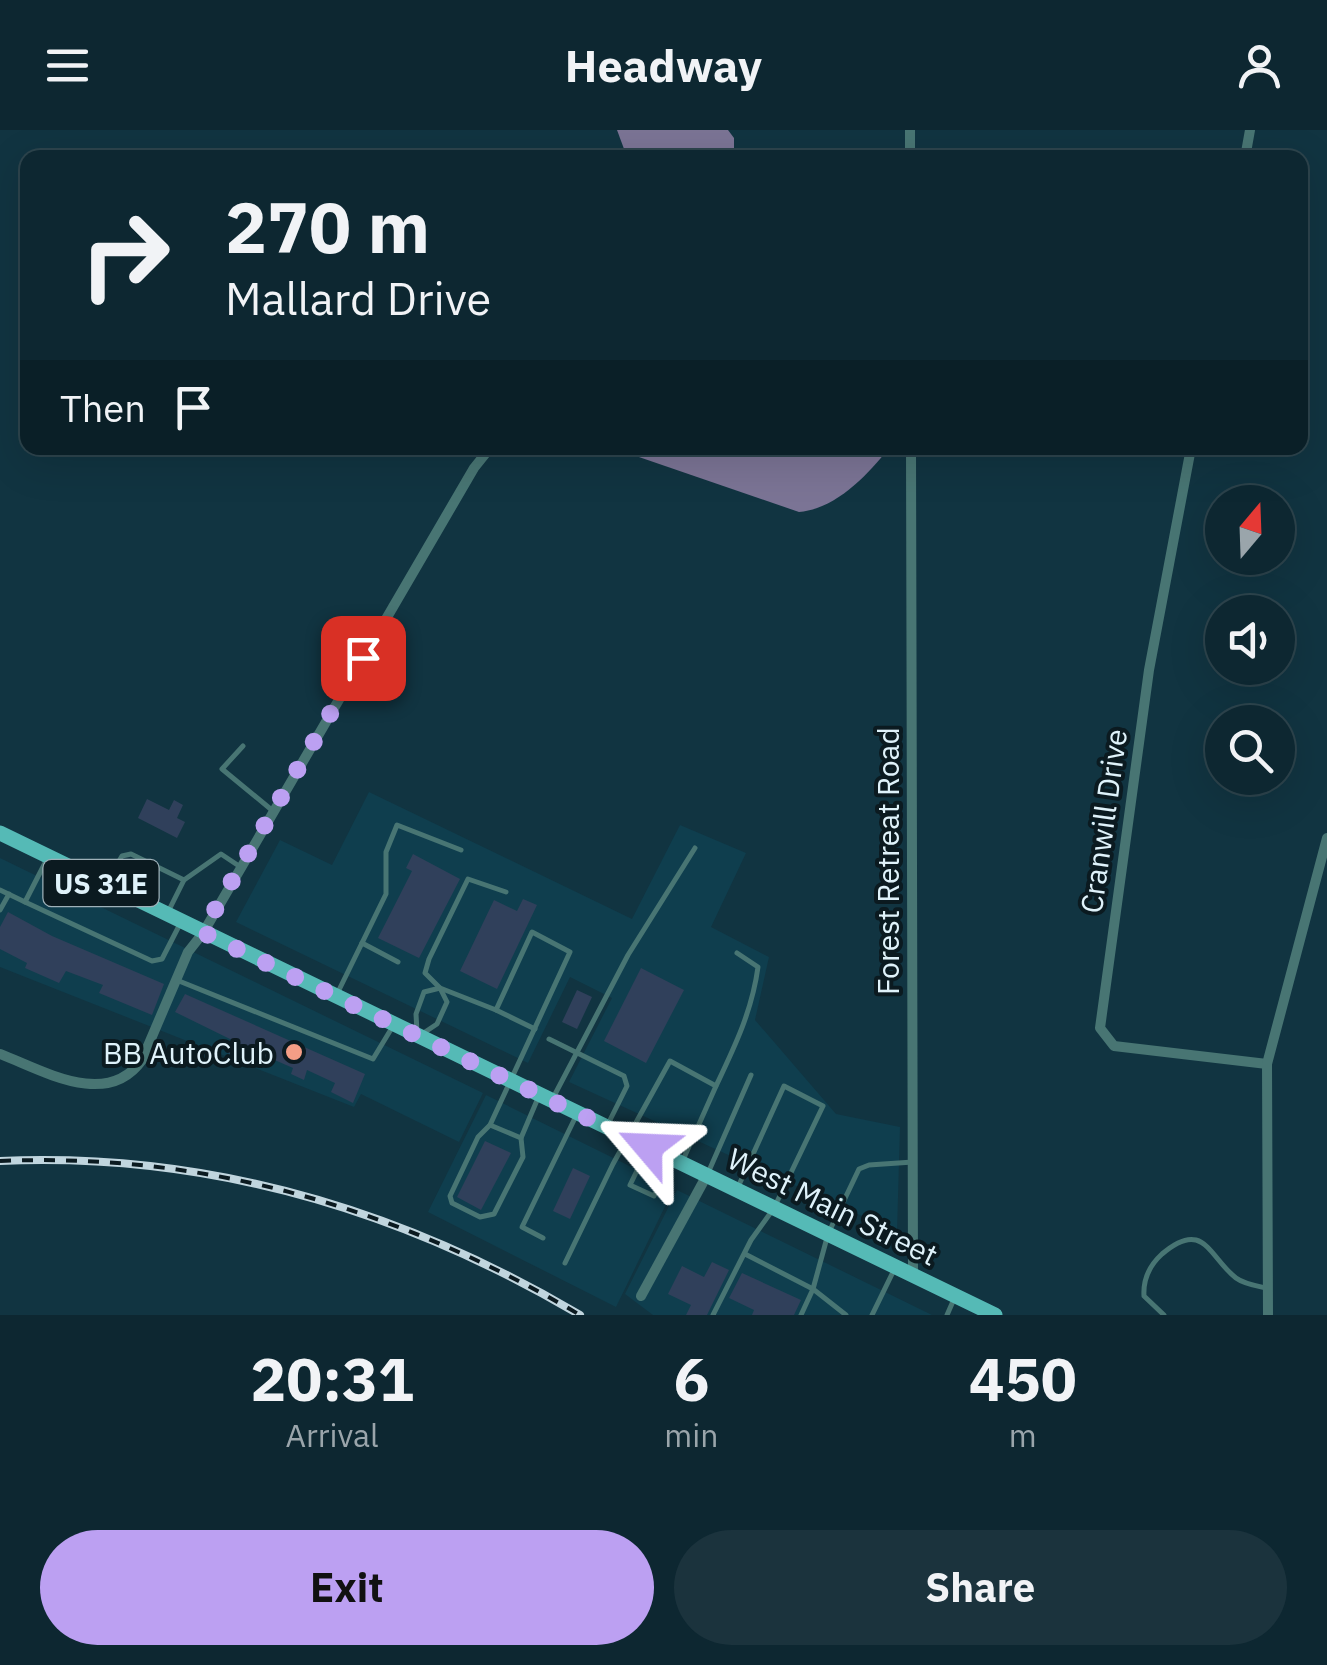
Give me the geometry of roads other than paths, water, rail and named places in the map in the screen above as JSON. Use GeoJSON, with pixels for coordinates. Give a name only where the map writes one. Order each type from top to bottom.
{"type":"FeatureCollection","features":[{"type":"Feature","properties":{"kind":"main road","name":"West Main Street"},"geometry":{"type":"LineString","coordinates":[[0,833],[995,1315]]}},
{"type":"Feature","properties":{"kind":"street"},"geometry":{"type":"LineString","coordinates":[[0,1054],[71,1080],[108,1086],[134,1072],[188,952],[484,455]]}},
{"type":"Feature","properties":{"kind":"street","name":"Forest Retreat Road"},"geometry":{"type":"LineString","coordinates":[[911,455],[913,1275]]}},
{"type":"Feature","properties":{"kind":"street","name":"Cranwill Drive"},"geometry":{"type":"LineString","coordinates":[[1190,455],[1149,670],[1100,1028],[1114,1046],[1267,1064]]}},
{"type":"Feature","properties":{"kind":"street"},"geometry":{"type":"LineString","coordinates":[[1268,1315],[1267,1064],[1327,838]]}},
{"type":"Feature","properties":{"kind":"street"},"geometry":{"type":"LineString","coordinates":[[641,1296],[707,1176]]}},
{"type":"Feature","properties":{"kind":"lane"},"geometry":{"type":"LineString","coordinates":[[243,746],[222,770],[273,812]]}},
{"type":"Feature","properties":{"kind":"lane"},"geometry":{"type":"LineString","coordinates":[[336,996],[386,894],[386,852],[397,824],[460,850]]}},
{"type":"Feature","properties":{"kind":"lane"},"geometry":{"type":"LineString","coordinates":[[496,1010],[532,932],[570,952],[490,1125],[478,1137],[450,1196],[452,1203],[480,1217],[494,1214],[523,1156],[521,1138],[577,1052],[637,940],[695,848]]}},
{"type":"Feature","properties":{"kind":"lane"},"geometry":{"type":"LineString","coordinates":[[106,885],[122,856],[131,854],[184,880]]}},
{"type":"Feature","properties":{"kind":"lane"},"geometry":{"type":"LineString","coordinates":[[0,890],[152,961],[162,959],[184,880],[221,854],[241,867]]}},
{"type":"Feature","properties":{"kind":"lane"},"geometry":{"type":"LineString","coordinates":[[25,902],[48,856]]}},
{"type":"Feature","properties":{"kind":"lane"},"geometry":{"type":"LineString","coordinates":[[417,1037],[437,1024],[447,1002],[425,973],[428,959],[468,879],[506,892]]}},
{"type":"Feature","properties":{"kind":"lane"},"geometry":{"type":"LineString","coordinates":[[0,910],[9,894]]}},
{"type":"Feature","properties":{"kind":"lane"},"geometry":{"type":"LineString","coordinates":[[362,943],[398,962]]}},
{"type":"Feature","properties":{"kind":"lane"},"geometry":{"type":"LineString","coordinates":[[648,1147],[630,1185],[654,1196],[677,1161],[747,1020],[758,967],[736,953]]}},
{"type":"Feature","properties":{"kind":"lane"},"geometry":{"type":"LineString","coordinates":[[176,980],[374,1059],[394,1025]]}},
{"type":"Feature","properties":{"kind":"lane"},"geometry":{"type":"LineString","coordinates":[[417,1037],[416,1014],[424,992],[440,988],[536,1029]]}},
{"type":"Feature","properties":{"kind":"lane"},"geometry":{"type":"LineString","coordinates":[[550,1039],[619,1073],[627,1082],[607,1127]]}},
{"type":"Feature","properties":{"kind":"lane"},"geometry":{"type":"LineString","coordinates":[[565,1263],[613,1164],[670,1061],[716,1086]]}},
{"type":"Feature","properties":{"kind":"lane"},"geometry":{"type":"LineString","coordinates":[[707,1176],[751,1074]]}},
{"type":"Feature","properties":{"kind":"lane"},"geometry":{"type":"LineString","coordinates":[[713,1315],[774,1208],[823,1106],[784,1086],[737,1190]]}},
{"type":"Feature","properties":{"kind":"lane"},"geometry":{"type":"LineString","coordinates":[[543,1238],[522,1227],[577,1113]]}},
{"type":"Feature","properties":{"kind":"lane"},"geometry":{"type":"LineString","coordinates":[[490,1125],[521,1138]]}},
{"type":"Feature","properties":{"kind":"lane"},"geometry":{"type":"LineString","coordinates":[[801,1315],[828,1234],[858,1169],[912,1162]]}},
{"type":"Feature","properties":{"kind":"lane"},"geometry":{"type":"LineString","coordinates":[[1164,1315],[1144,1296],[1143,1285],[1156,1260],[1178,1242],[1191,1239],[1202,1244],[1224,1262],[1235,1278],[1270,1289]]}},
{"type":"Feature","properties":{"kind":"lane"},"geometry":{"type":"LineString","coordinates":[[745,1254],[813,1288],[846,1315]]}},
{"type":"Feature","properties":{"kind":"lane"},"geometry":{"type":"LineString","coordinates":[[872,1315],[896,1267]]}},
{"type":"Feature","properties":{"kind":"lane"},"geometry":{"type":"LineString","coordinates":[[947,1315],[955,1296]]}},
{"type":"Feature","properties":{"kind":"railway"},"geometry":{"type":"LineString","coordinates":[[0,1161],[153,1166],[301,1195],[444,1245],[580,1315]]}},
{"type":"Feature","properties":{"kind":"place","name":"BB AutoClub"},"geometry":{"type":"Point","coordinates":[294,1052]}}]}
